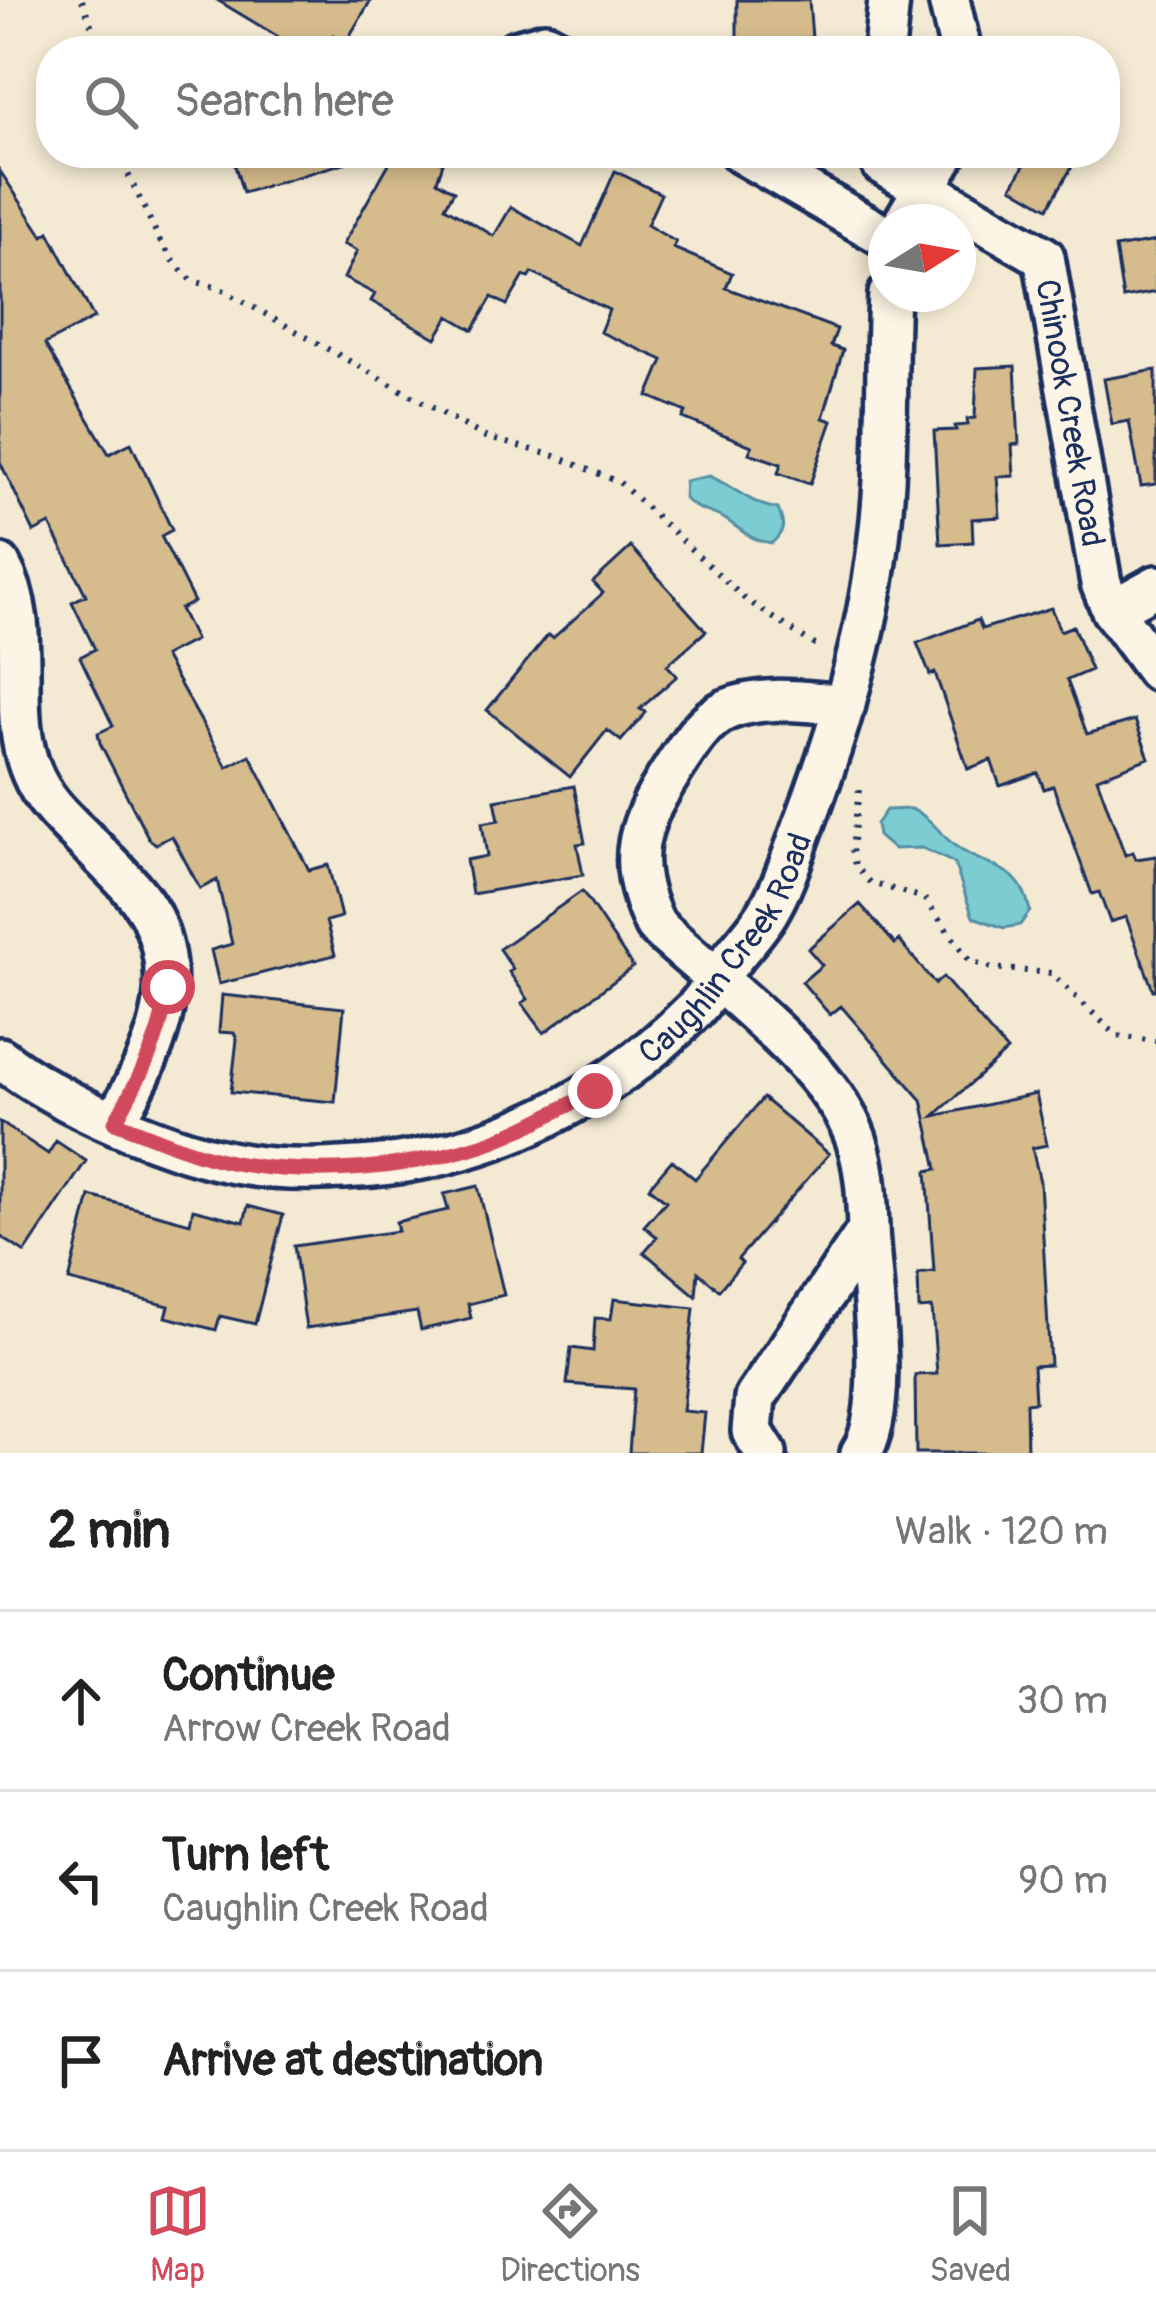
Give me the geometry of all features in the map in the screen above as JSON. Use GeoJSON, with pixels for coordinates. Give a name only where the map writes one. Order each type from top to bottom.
{"type":"FeatureCollection","features":[{"type":"Feature","properties":{"kind":"street"},"geometry":{"type":"LineString","coordinates":[[885,36],[889,0]]}},
{"type":"Feature","properties":{"kind":"street"},"geometry":{"type":"LineString","coordinates":[[949,0],[957,36]]}},
{"type":"Feature","properties":{"kind":"street"},"geometry":{"type":"LineString","coordinates":[[767,168],[868,227]]}},
{"type":"Feature","properties":{"kind":"street"},"geometry":{"type":"LineString","coordinates":[[883,168],[888,204]]}},
{"type":"Feature","properties":{"kind":"street","name":"Chinook Creek Road"},"geometry":{"type":"LineString","coordinates":[[896,168],[1044,257],[1101,584],[1112,610],[1156,670]]}},
{"type":"Feature","properties":{"kind":"street"},"geometry":{"type":"LineString","coordinates":[[916,204],[938,168]]}},
{"type":"Feature","properties":{"kind":"street","name":"Caughlin Creek Road"},"geometry":{"type":"LineString","coordinates":[[0,1058],[34,1084],[187,1150],[244,1165],[316,1171],[394,1164],[470,1149],[595,1091],[696,1009],[769,911],[844,705],[870,600],[881,521],[888,312]]}},
{"type":"Feature","properties":{"kind":"street"},"geometry":{"type":"LineString","coordinates":[[0,565],[16,611],[22,727],[30,771],[50,805],[132,889],[150,915],[160,946],[168,987],[163,1025],[115,1122]]}},
{"type":"Feature","properties":{"kind":"street"},"geometry":{"type":"LineString","coordinates":[[1112,610],[1156,586]]}},
{"type":"Feature","properties":{"kind":"street"},"geometry":{"type":"LineString","coordinates":[[844,705],[765,701],[721,712],[697,734],[646,809],[638,862],[640,895],[655,925],[808,1063],[834,1095],[855,1136],[865,1176],[877,1408],[871,1438],[861,1453]]}},
{"type":"Feature","properties":{"kind":"street"},"geometry":{"type":"LineString","coordinates":[[766,1453],[752,1431],[755,1398],[868,1230]]}},
{"type":"Feature","properties":{"kind":"path"},"geometry":{"type":"LineString","coordinates":[[82,0],[98,36]]}},
{"type":"Feature","properties":{"kind":"path"},"geometry":{"type":"LineString","coordinates":[[125,168],[160,241],[193,280],[236,297],[485,437],[555,456],[619,482],[745,599],[807,641],[854,665]]}},
{"type":"Feature","properties":{"kind":"path"},"geometry":{"type":"LineString","coordinates":[[860,785],[852,849],[855,866],[871,884],[924,898],[969,960],[991,968],[1051,974],[1117,1036],[1156,1041]]}},
{"type":"Feature","properties":{"kind":"water"},"geometry":{"type":"Polygon","coordinates":[[[709,476],[759,504],[778,509],[782,528],[772,543],[754,538],[684,498],[685,481],[709,476]]]}},
{"type":"Feature","properties":{"kind":"water"},"geometry":{"type":"Polygon","coordinates":[[[911,809],[954,845],[1018,883],[1030,911],[1020,925],[1004,928],[973,917],[954,863],[922,848],[893,849],[878,836],[876,824],[886,810],[911,809]]]}},
{"type":"Feature","properties":{"kind":"building"},"geometry":{"type":"Polygon","coordinates":[[[217,0],[371,0],[350,36],[277,36],[217,0]]]}},
{"type":"Feature","properties":{"kind":"building"},"geometry":{"type":"Polygon","coordinates":[[[737,0],[809,0],[812,36],[737,36],[737,0]]]}},
{"type":"Feature","properties":{"kind":"building"},"geometry":{"type":"Polygon","coordinates":[[[236,168],[327,168],[243,193],[236,168]]]}},
{"type":"Feature","properties":{"kind":"building"},"geometry":{"type":"Polygon","coordinates":[[[386,168],[441,168],[437,181],[454,191],[445,207],[494,236],[511,207],[582,246],[615,171],[661,194],[647,225],[676,242],[673,248],[732,273],[726,288],[837,329],[831,346],[843,350],[823,418],[832,421],[810,484],[778,473],[781,464],[749,453],[752,446],[683,418],[686,412],[648,396],[663,360],[600,332],[609,310],[532,273],[529,278],[524,276],[507,305],[492,297],[473,330],[449,316],[436,338],[371,301],[375,294],[344,278],[357,251],[343,244],[386,168]]]}},
{"type":"Feature","properties":{"kind":"building"},"geometry":{"type":"Polygon","coordinates":[[[1023,168],[1071,168],[1048,208],[1012,187],[1023,168]]]}},
{"type":"Feature","properties":{"kind":"building"},"geometry":{"type":"Polygon","coordinates":[[[0,171],[43,236],[49,232],[94,318],[45,344],[109,454],[131,443],[172,530],[161,536],[194,602],[180,609],[195,640],[164,656],[227,767],[250,755],[309,870],[328,865],[341,917],[326,921],[335,955],[219,984],[211,950],[232,944],[217,880],[200,889],[172,836],[156,844],[149,839],[100,743],[98,733],[113,726],[80,657],[95,649],[72,602],[86,595],[50,524],[34,532],[0,462],[0,171]]]}},
{"type":"Feature","properties":{"kind":"building"},"geometry":{"type":"Polygon","coordinates":[[[1156,241],[1156,292],[1123,298],[1115,248],[1156,241]]]}},
{"type":"Feature","properties":{"kind":"building"},"geometry":{"type":"Polygon","coordinates":[[[1015,366],[1019,444],[1012,445],[1014,476],[997,477],[1000,517],[972,519],[973,542],[940,544],[934,431],[956,430],[955,426],[968,425],[967,419],[975,418],[977,368],[1015,366]]]}},
{"type":"Feature","properties":{"kind":"building"},"geometry":{"type":"Polygon","coordinates":[[[1156,370],[1156,484],[1141,486],[1129,421],[1112,424],[1104,379],[1156,370]]]}},
{"type":"Feature","properties":{"kind":"building"},"geometry":{"type":"Polygon","coordinates":[[[631,547],[706,631],[667,665],[677,676],[640,709],[645,712],[621,741],[607,730],[570,777],[487,710],[548,635],[553,638],[603,593],[593,582],[631,547]]]}},
{"type":"Feature","properties":{"kind":"building"},"geometry":{"type":"Polygon","coordinates":[[[1051,608],[1060,631],[1073,626],[1091,670],[1067,680],[1087,734],[1135,720],[1149,758],[1097,778],[1125,855],[1133,852],[1136,859],[1156,856],[1156,990],[1126,917],[1110,922],[1099,892],[1092,894],[1053,786],[1044,789],[1038,773],[1000,786],[991,760],[968,769],[935,673],[930,675],[917,643],[978,620],[982,629],[1051,608]]]}},
{"type":"Feature","properties":{"kind":"building"},"geometry":{"type":"Polygon","coordinates":[[[574,786],[585,843],[577,844],[583,875],[472,894],[466,860],[487,856],[482,823],[499,820],[495,800],[574,786]]]}},
{"type":"Feature","properties":{"kind":"building"},"geometry":{"type":"Polygon","coordinates":[[[582,891],[633,967],[544,1033],[522,1003],[528,999],[499,949],[582,891]]]}},
{"type":"Feature","properties":{"kind":"building"},"geometry":{"type":"Polygon","coordinates":[[[860,904],[895,944],[899,940],[935,984],[943,977],[1007,1051],[934,1116],[1036,1094],[1047,1145],[1032,1148],[1040,1182],[1050,1365],[1033,1366],[1035,1402],[1026,1403],[1027,1453],[916,1453],[915,1375],[937,1374],[932,1308],[919,1309],[918,1274],[934,1272],[927,1171],[937,1169],[922,1100],[841,1006],[830,1015],[802,982],[822,965],[808,949],[860,904]]]}},
{"type":"Feature","properties":{"kind":"building"},"geometry":{"type":"Polygon","coordinates":[[[222,995],[344,1008],[335,1102],[231,1092],[237,1039],[234,1033],[219,1032],[222,995]]]}},
{"type":"Feature","properties":{"kind":"building"},"geometry":{"type":"Polygon","coordinates":[[[763,1098],[829,1154],[738,1259],[742,1263],[719,1290],[698,1272],[696,1296],[644,1252],[657,1237],[644,1226],[666,1201],[649,1187],[672,1160],[695,1179],[763,1098]]]}},
{"type":"Feature","properties":{"kind":"building"},"geometry":{"type":"Polygon","coordinates":[[[0,1122],[48,1154],[56,1141],[86,1161],[25,1253],[0,1236],[0,1122]]]}},
{"type":"Feature","properties":{"kind":"building"},"geometry":{"type":"Polygon","coordinates":[[[478,1186],[504,1295],[468,1304],[471,1318],[421,1330],[417,1312],[306,1328],[294,1246],[398,1231],[396,1222],[448,1210],[444,1194],[478,1186]]]}},
{"type":"Feature","properties":{"kind":"building"},"geometry":{"type":"Polygon","coordinates":[[[90,1196],[190,1223],[193,1209],[244,1222],[248,1206],[283,1215],[255,1324],[220,1316],[216,1330],[166,1317],[169,1306],[69,1281],[90,1196]]]}},
{"type":"Feature","properties":{"kind":"building"},"geometry":{"type":"Polygon","coordinates":[[[614,1299],[694,1308],[683,1411],[705,1413],[701,1453],[629,1453],[634,1389],[567,1384],[571,1348],[593,1351],[595,1318],[611,1319],[614,1299]]]}},
{"type":"Feature","properties":{"kind":"route"},"geometry":{"type":"LineString","coordinates":[[168,987],[163,1025],[115,1122],[187,1150],[244,1165],[316,1171],[394,1164],[470,1149],[595,1091]]}}]}
